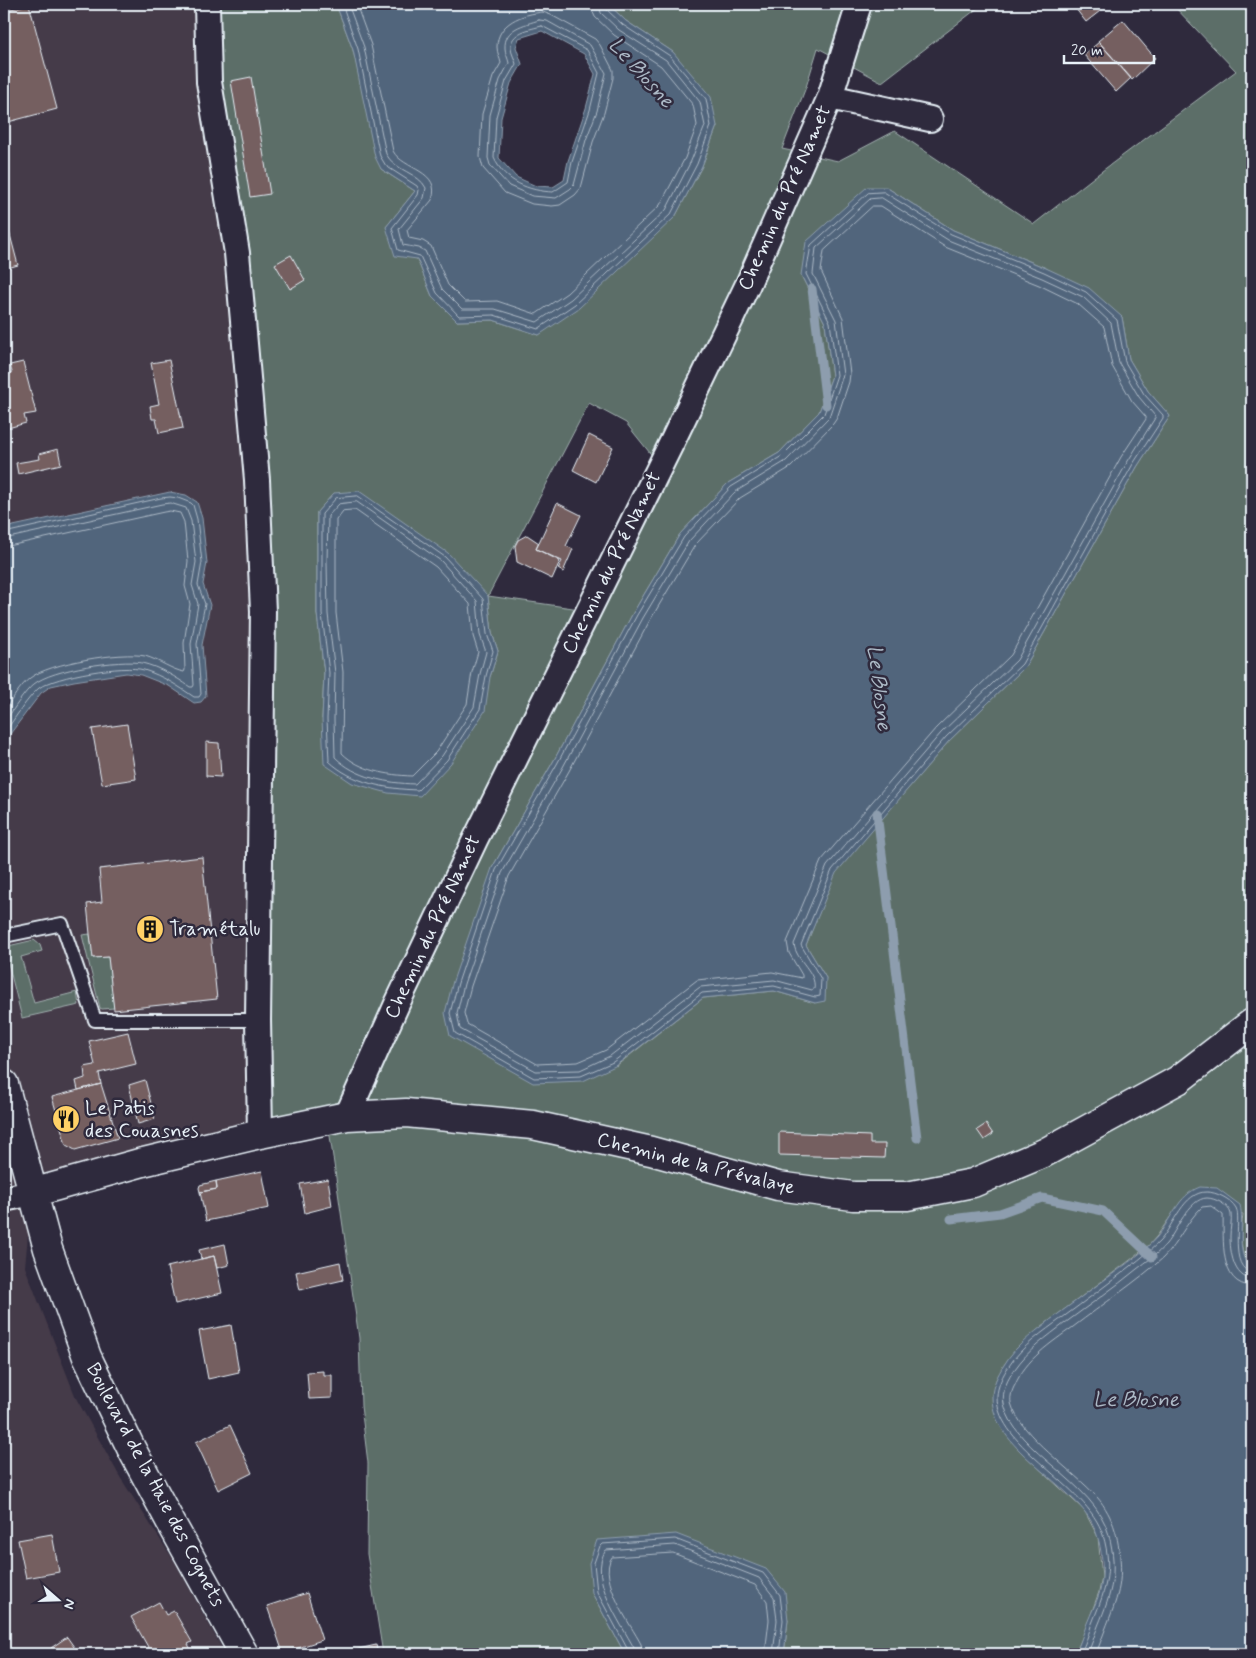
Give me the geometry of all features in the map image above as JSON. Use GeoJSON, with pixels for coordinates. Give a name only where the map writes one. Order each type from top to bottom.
{"type":"FeatureCollection","features":[{"type":"Feature","properties":{"kind":"street"},"geometry":{"type":"LineString","coordinates":[[207,4],[209,82],[237,253],[257,480],[263,611],[258,1020],[260,1134]]}},
{"type":"Feature","properties":{"kind":"street","name":"Chemin du Pré Namet"},"geometry":{"type":"LineString","coordinates":[[347,1116],[474,840],[674,438],[748,284],[830,97],[859,4]]}},
{"type":"Feature","properties":{"kind":"street"},"geometry":{"type":"LineString","coordinates":[[830,97],[930,119]]}},
{"type":"Feature","properties":{"kind":"street","name":"Chemin de la Prévalaye"},"geometry":{"type":"LineString","coordinates":[[32,1193],[143,1162],[260,1134],[347,1116],[406,1113],[532,1125],[651,1151],[778,1186],[853,1196],[907,1196],[973,1182],[1044,1153],[1178,1080],[1252,1023]]}},
{"type":"Feature","properties":{"kind":"street","name":"Boulevard de la Haie des Cognets"},"geometry":{"type":"LineString","coordinates":[[4,1084],[48,1249],[87,1357],[170,1520],[244,1654]]}},
{"type":"Feature","properties":{"kind":"street"},"geometry":{"type":"LineString","coordinates":[[4,1199],[32,1193]]}},
{"type":"Feature","properties":{"kind":"lane"},"geometry":{"type":"LineString","coordinates":[[4,936],[62,924],[95,1020],[258,1020]]}},
{"type":"Feature","properties":{"kind":"shaded area"},"geometry":{"type":"Polygon","coordinates":[[[4,4],[198,4],[233,257],[256,586],[264,1120],[32,1193],[25,1267],[76,1398],[120,1477],[176,1564],[225,1654],[4,1654],[4,4]]]}},
{"type":"Feature","properties":{"kind":"green space"},"geometry":{"type":"Polygon","coordinates":[[[198,4],[337,4],[353,50],[381,169],[415,191],[386,227],[417,259],[432,296],[457,321],[493,320],[539,335],[675,217],[702,166],[717,126],[673,52],[626,21],[608,4],[983,4],[882,82],[818,48],[806,87],[782,149],[838,161],[895,131],[1034,224],[1236,71],[1172,4],[1252,4],[1252,1269],[1244,1258],[1242,1251],[1243,1214],[1182,1200],[1149,1245],[1041,1327],[1015,1350],[996,1380],[992,1395],[1001,1425],[1020,1451],[1084,1510],[1098,1537],[1102,1577],[1099,1592],[1075,1654],[784,1654],[788,1620],[592,1593],[625,1654],[383,1654],[367,1554],[368,1463],[361,1406],[359,1338],[330,1136],[309,1113],[264,1120],[256,586],[233,257],[198,4]],[[886,187],[801,275],[825,323],[832,376],[819,412],[779,453],[728,483],[680,534],[633,613],[553,762],[492,868],[616,1066],[703,998],[774,991],[815,1003],[826,978],[806,945],[835,873],[949,741],[1025,667],[1137,467],[1170,416],[1148,391],[1129,359],[1122,317],[1046,268],[953,230],[886,187]],[[589,403],[488,596],[601,612],[670,478],[626,423],[589,403]],[[334,493],[317,512],[317,614],[324,673],[322,719],[490,677],[498,651],[492,633],[488,596],[334,493]]]}},
{"type":"Feature","properties":{"kind":"green space"},"geometry":{"type":"Polygon","coordinates":[[[90,934],[93,958],[108,957],[114,1008],[100,1008],[82,935],[90,934]]]}},
{"type":"Feature","properties":{"kind":"green space"},"geometry":{"type":"Polygon","coordinates":[[[34,940],[40,945],[42,951],[21,957],[34,1003],[77,992],[79,1005],[22,1018],[4,947],[34,940]]]}},
{"type":"Feature","properties":{"kind":"water"},"geometry":{"type":"Polygon","coordinates":[[[337,4],[608,4],[626,21],[673,52],[711,97],[717,126],[702,166],[675,217],[579,308],[539,335],[493,320],[457,321],[432,296],[417,259],[395,256],[386,227],[415,191],[381,169],[375,157],[353,50],[337,4]],[[542,31],[519,38],[516,47],[522,64],[511,83],[501,118],[499,158],[516,177],[536,186],[553,187],[564,180],[595,74],[584,54],[542,31]]]}},
{"type":"Feature","properties":{"kind":"water"},"geometry":{"type":"Polygon","coordinates":[[[867,187],[886,187],[953,230],[1046,268],[1089,288],[1122,317],[1129,359],[1148,391],[1170,416],[1137,467],[1025,667],[949,741],[836,873],[806,945],[826,978],[825,1001],[815,1003],[774,991],[703,998],[615,1066],[583,1081],[533,1083],[450,1036],[445,1013],[453,981],[492,868],[553,762],[633,613],[680,534],[728,483],[779,453],[819,412],[832,376],[825,323],[801,275],[806,242],[867,187]]]}},
{"type":"Feature","properties":{"kind":"water"},"geometry":{"type":"Polygon","coordinates":[[[359,491],[448,553],[488,596],[492,633],[498,651],[490,677],[485,711],[451,763],[420,796],[388,793],[352,783],[324,764],[322,719],[324,673],[317,614],[317,512],[334,493],[359,491]]]}},
{"type":"Feature","properties":{"kind":"water"},"geometry":{"type":"Polygon","coordinates":[[[170,492],[186,495],[197,502],[202,518],[207,563],[203,584],[210,605],[202,645],[206,696],[201,702],[194,703],[169,686],[141,675],[126,673],[51,686],[41,693],[4,742],[4,528],[170,492]]]}},
{"type":"Feature","properties":{"kind":"water","name":"Le Blosne"},"geometry":{"type":"Polygon","coordinates":[[[1200,1187],[1217,1188],[1240,1205],[1243,1256],[1252,1269],[1252,1654],[1075,1654],[1102,1583],[1102,1556],[1098,1537],[1091,1521],[1080,1506],[1017,1448],[1004,1432],[995,1415],[992,1397],[993,1389],[1009,1357],[1021,1344],[1146,1248],[1157,1237],[1180,1202],[1192,1191],[1200,1187]]]}},
{"type":"Feature","properties":{"kind":"water"},"geometry":{"type":"Polygon","coordinates":[[[676,1534],[766,1569],[785,1592],[788,1620],[784,1654],[625,1654],[592,1593],[589,1563],[597,1540],[676,1534]]]}},
{"type":"Feature","properties":{"kind":"building"},"geometry":{"type":"Polygon","coordinates":[[[29,4],[57,109],[8,122],[4,107],[4,11],[29,4]]]}},
{"type":"Feature","properties":{"kind":"building"},"geometry":{"type":"Polygon","coordinates":[[[1072,4],[1109,4],[1086,22],[1072,4]]]}},
{"type":"Feature","properties":{"kind":"building"},"geometry":{"type":"Polygon","coordinates":[[[1123,20],[1155,58],[1132,80],[1098,41],[1123,20]]]}},
{"type":"Feature","properties":{"kind":"building"},"geometry":{"type":"Polygon","coordinates":[[[1099,42],[1131,78],[1116,92],[1084,55],[1099,42]]]}},
{"type":"Feature","properties":{"kind":"building"},"geometry":{"type":"Polygon","coordinates":[[[251,77],[270,194],[250,197],[231,81],[251,77]]]}},
{"type":"Feature","properties":{"kind":"building"},"geometry":{"type":"Polygon","coordinates":[[[4,212],[18,265],[4,269],[4,212]]]}},
{"type":"Feature","properties":{"kind":"building"},"geometry":{"type":"Polygon","coordinates":[[[291,255],[305,280],[290,289],[275,264],[291,255]]]}},
{"type":"Feature","properties":{"kind":"building"},"geometry":{"type":"Polygon","coordinates":[[[169,360],[183,428],[159,433],[156,419],[152,419],[150,406],[159,404],[151,363],[169,360]]]}},
{"type":"Feature","properties":{"kind":"building"},"geometry":{"type":"Polygon","coordinates":[[[23,362],[36,413],[24,415],[26,423],[4,429],[4,374],[12,372],[10,365],[23,362]]]}},
{"type":"Feature","properties":{"kind":"building"},"geometry":{"type":"Polygon","coordinates":[[[589,435],[613,447],[596,482],[573,470],[589,435]]]}},
{"type":"Feature","properties":{"kind":"building"},"geometry":{"type":"Polygon","coordinates":[[[58,449],[61,464],[18,474],[16,463],[40,459],[39,454],[58,449]]]}},
{"type":"Feature","properties":{"kind":"building"},"geometry":{"type":"Polygon","coordinates":[[[557,503],[581,515],[566,546],[573,549],[563,572],[558,569],[562,561],[536,549],[557,503]]]}},
{"type":"Feature","properties":{"kind":"building"},"geometry":{"type":"Polygon","coordinates":[[[527,535],[539,543],[536,549],[560,561],[552,579],[517,562],[515,546],[518,540],[527,535]]]}},
{"type":"Feature","properties":{"kind":"building"},"geometry":{"type":"Polygon","coordinates":[[[127,724],[136,779],[102,784],[92,729],[127,724]]]}},
{"type":"Feature","properties":{"kind":"building"},"geometry":{"type":"Polygon","coordinates":[[[206,742],[219,743],[221,777],[206,776],[206,742]]]}},
{"type":"Feature","properties":{"kind":"building","name":"Tramétalu"},"geometry":{"type":"Polygon","coordinates":[[[202,857],[217,999],[114,1010],[108,957],[93,958],[90,934],[87,904],[102,902],[99,869],[202,857]]]}},
{"type":"Feature","properties":{"kind":"building"},"geometry":{"type":"Polygon","coordinates":[[[128,1032],[136,1064],[99,1073],[101,1084],[78,1090],[76,1081],[85,1078],[84,1067],[95,1065],[89,1041],[128,1032]]]}},
{"type":"Feature","properties":{"kind":"building"},"geometry":{"type":"Polygon","coordinates":[[[145,1080],[155,1119],[138,1124],[129,1085],[145,1080]]]}},
{"type":"Feature","properties":{"kind":"building"},"geometry":{"type":"Polygon","coordinates":[[[101,1084],[118,1138],[75,1150],[66,1145],[52,1097],[101,1084]]]}},
{"type":"Feature","properties":{"kind":"building"},"geometry":{"type":"Polygon","coordinates":[[[986,1124],[993,1134],[984,1140],[977,1130],[986,1124]]]}},
{"type":"Feature","properties":{"kind":"building"},"geometry":{"type":"Polygon","coordinates":[[[779,1132],[870,1136],[870,1144],[885,1144],[884,1158],[779,1155],[779,1132]]]}},
{"type":"Feature","properties":{"kind":"building"},"geometry":{"type":"Polygon","coordinates":[[[262,1171],[269,1208],[206,1221],[200,1192],[217,1189],[216,1181],[262,1171]]]}},
{"type":"Feature","properties":{"kind":"building"},"geometry":{"type":"Polygon","coordinates":[[[328,1179],[332,1206],[305,1213],[300,1184],[328,1179]]]}},
{"type":"Feature","properties":{"kind":"building"},"geometry":{"type":"Polygon","coordinates":[[[216,1181],[217,1189],[200,1192],[200,1185],[216,1181]]]}},
{"type":"Feature","properties":{"kind":"building"},"geometry":{"type":"Polygon","coordinates":[[[225,1244],[229,1265],[217,1268],[214,1256],[201,1259],[199,1250],[225,1244]]]}},
{"type":"Feature","properties":{"kind":"building"},"geometry":{"type":"Polygon","coordinates":[[[214,1256],[222,1293],[175,1304],[167,1267],[214,1256]]]}},
{"type":"Feature","properties":{"kind":"building"},"geometry":{"type":"Polygon","coordinates":[[[340,1262],[343,1280],[300,1290],[296,1272],[340,1262]]]}},
{"type":"Feature","properties":{"kind":"building"},"geometry":{"type":"Polygon","coordinates":[[[231,1325],[239,1372],[208,1379],[199,1331],[231,1325]]]}},
{"type":"Feature","properties":{"kind":"building"},"geometry":{"type":"Polygon","coordinates":[[[323,1371],[323,1375],[332,1375],[332,1398],[309,1399],[307,1372],[323,1371]]]}},
{"type":"Feature","properties":{"kind":"building"},"geometry":{"type":"Polygon","coordinates":[[[230,1425],[252,1473],[218,1490],[196,1442],[230,1425]]]}},
{"type":"Feature","properties":{"kind":"building"},"geometry":{"type":"Polygon","coordinates":[[[52,1534],[59,1572],[26,1578],[18,1540],[52,1534]]]}},
{"type":"Feature","properties":{"kind":"building"},"geometry":{"type":"Polygon","coordinates":[[[307,1593],[322,1640],[283,1653],[267,1606],[307,1593]]]}},
{"type":"Feature","properties":{"kind":"building"},"geometry":{"type":"Polygon","coordinates":[[[159,1602],[166,1615],[174,1611],[192,1642],[188,1644],[193,1654],[152,1654],[131,1617],[159,1602]]]}},
{"type":"Feature","properties":{"kind":"building"},"geometry":{"type":"Polygon","coordinates":[[[67,1637],[79,1654],[55,1654],[51,1648],[67,1637]]]}},
{"type":"Feature","properties":{"kind":"building"},"geometry":{"type":"Polygon","coordinates":[[[376,1645],[378,1654],[351,1654],[350,1651],[376,1645]]]}},
{"type":"Feature","properties":{"kind":"waterway","name":"Le Blosne"},"geometry":{"type":"LineString","coordinates":[[812,289],[826,405]]}},
{"type":"Feature","properties":{"kind":"waterway","name":"Le Blosne"},"geometry":{"type":"LineString","coordinates":[[877,813],[917,1138]]}},
{"type":"Feature","properties":{"kind":"waterway","name":"Le Blosne"},"geometry":{"type":"LineString","coordinates":[[951,1219],[1000,1213],[1042,1198],[1103,1211],[1152,1257]]}},
{"type":"Feature","properties":{"kind":"place","name":"Tramétalu"},"geometry":{"type":"Point","coordinates":[150,929]}},
{"type":"Feature","properties":{"kind":"place","name":"Le Patis des Couasnes"},"geometry":{"type":"Point","coordinates":[66,1119]}}]}
